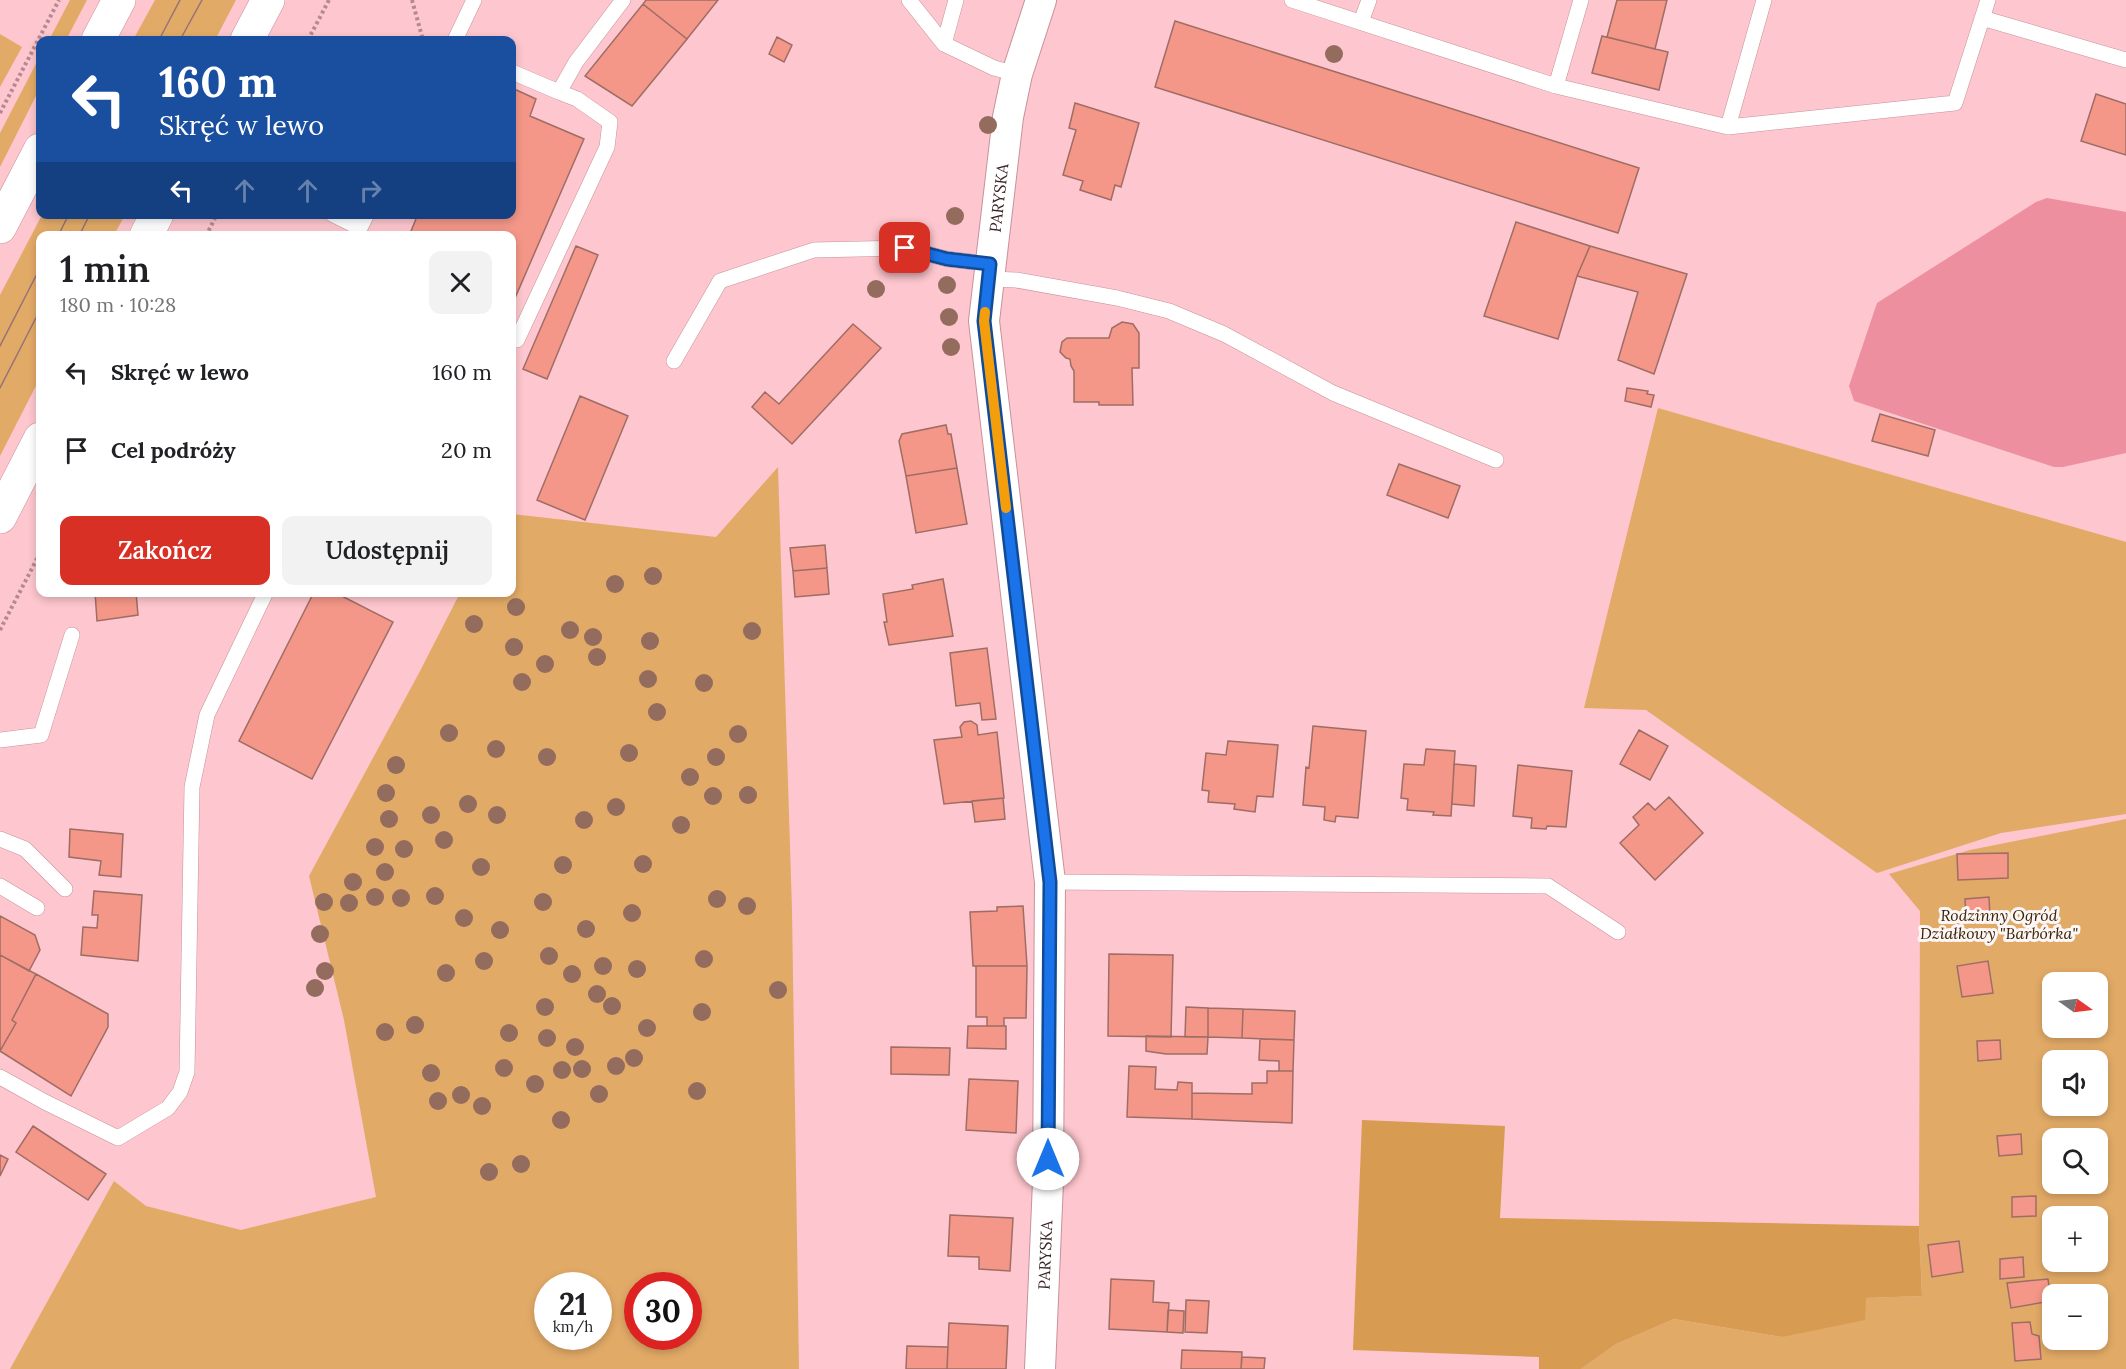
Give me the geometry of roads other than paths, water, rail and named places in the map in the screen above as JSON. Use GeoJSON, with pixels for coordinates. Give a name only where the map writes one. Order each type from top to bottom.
{"type":"FeatureCollection","features":[{"type":"Feature","properties":{"kind":"main road"},"geometry":{"type":"LineString","coordinates":[[100,36],[119,0]]}},
{"type":"Feature","properties":{"kind":"main road"},"geometry":{"type":"LineString","coordinates":[[249,36],[268,0]]}},
{"type":"Feature","properties":{"kind":"main road"},"geometry":{"type":"LineString","coordinates":[[0,228],[36,158]]}},
{"type":"Feature","properties":{"kind":"main road"},"geometry":{"type":"LineString","coordinates":[[0,517],[36,447]]}},
{"type":"Feature","properties":{"kind":"street","name":"PARYSKA"},"geometry":{"type":"LineString","coordinates":[[1040,1369],[1048,1182],[1050,882],[984,321],[1008,117],[1017,74],[1041,0]]}},
{"type":"Feature","properties":{"kind":"lane"},"geometry":{"type":"LineString","coordinates":[[457,36],[474,0]]}},
{"type":"Feature","properties":{"kind":"lane"},"geometry":{"type":"LineString","coordinates":[[559,92],[576,63],[623,0]]}},
{"type":"Feature","properties":{"kind":"lane"},"geometry":{"type":"LineString","coordinates":[[909,0],[944,44],[994,68],[1017,74]]}},
{"type":"Feature","properties":{"kind":"lane"},"geometry":{"type":"LineString","coordinates":[[944,44],[956,0]]}},
{"type":"Feature","properties":{"kind":"lane"},"geometry":{"type":"LineString","coordinates":[[1292,0],[1556,86],[1728,127],[1955,103],[1988,0]]}},
{"type":"Feature","properties":{"kind":"lane"},"geometry":{"type":"LineString","coordinates":[[1361,22],[1369,0]]}},
{"type":"Feature","properties":{"kind":"lane"},"geometry":{"type":"LineString","coordinates":[[1556,86],[1581,0]]}},
{"type":"Feature","properties":{"kind":"lane"},"geometry":{"type":"LineString","coordinates":[[1728,127],[1764,0]]}},
{"type":"Feature","properties":{"kind":"lane"},"geometry":{"type":"LineString","coordinates":[[1982,18],[2126,60]]}},
{"type":"Feature","properties":{"kind":"lane"},"geometry":{"type":"LineString","coordinates":[[516,74],[577,99],[610,122],[607,147],[516,339]]}},
{"type":"Feature","properties":{"kind":"lane"},"geometry":{"type":"LineString","coordinates":[[345,219],[364,226]]}},
{"type":"Feature","properties":{"kind":"lane"},"geometry":{"type":"LineString","coordinates":[[674,361],[720,281],[814,250],[905,248],[1016,280],[1117,298],[1169,311],[1224,334],[1333,393],[1496,460]]}},
{"type":"Feature","properties":{"kind":"lane"},"geometry":{"type":"LineString","coordinates":[[0,1077],[118,1138],[168,1108],[180,1092],[187,1072],[192,787],[207,715],[264,597]]}},
{"type":"Feature","properties":{"kind":"lane"},"geometry":{"type":"LineString","coordinates":[[0,740],[40,735],[72,635]]}},
{"type":"Feature","properties":{"kind":"lane"},"geometry":{"type":"LineString","coordinates":[[0,838],[25,849],[65,889]]}},
{"type":"Feature","properties":{"kind":"lane"},"geometry":{"type":"LineString","coordinates":[[1050,882],[1548,886],[1618,932]]}},
{"type":"Feature","properties":{"kind":"lane"},"geometry":{"type":"LineString","coordinates":[[0,886],[37,908]]}},
{"type":"Feature","properties":{"kind":"tram line"},"geometry":{"type":"LineString","coordinates":[[161,36],[180,0]]}},
{"type":"Feature","properties":{"kind":"tram line"},"geometry":{"type":"LineString","coordinates":[[182,36],[202,0]]}},
{"type":"Feature","properties":{"kind":"tram line"},"geometry":{"type":"LineString","coordinates":[[60,231],[66,219]]}},
{"type":"Feature","properties":{"kind":"tram line"},"geometry":{"type":"LineString","coordinates":[[82,231],[88,219]]}},
{"type":"Feature","properties":{"kind":"tram line"},"geometry":{"type":"LineString","coordinates":[[0,346],[36,276]]}},
{"type":"Feature","properties":{"kind":"tram line"},"geometry":{"type":"LineString","coordinates":[[0,388],[36,318]]}},
{"type":"Feature","properties":{"kind":"park label","name":"Rodzinny Ogród Działkowy \"Barbórka\""},"geometry":{"type":"Point","coordinates":[1999,924]}}]}
